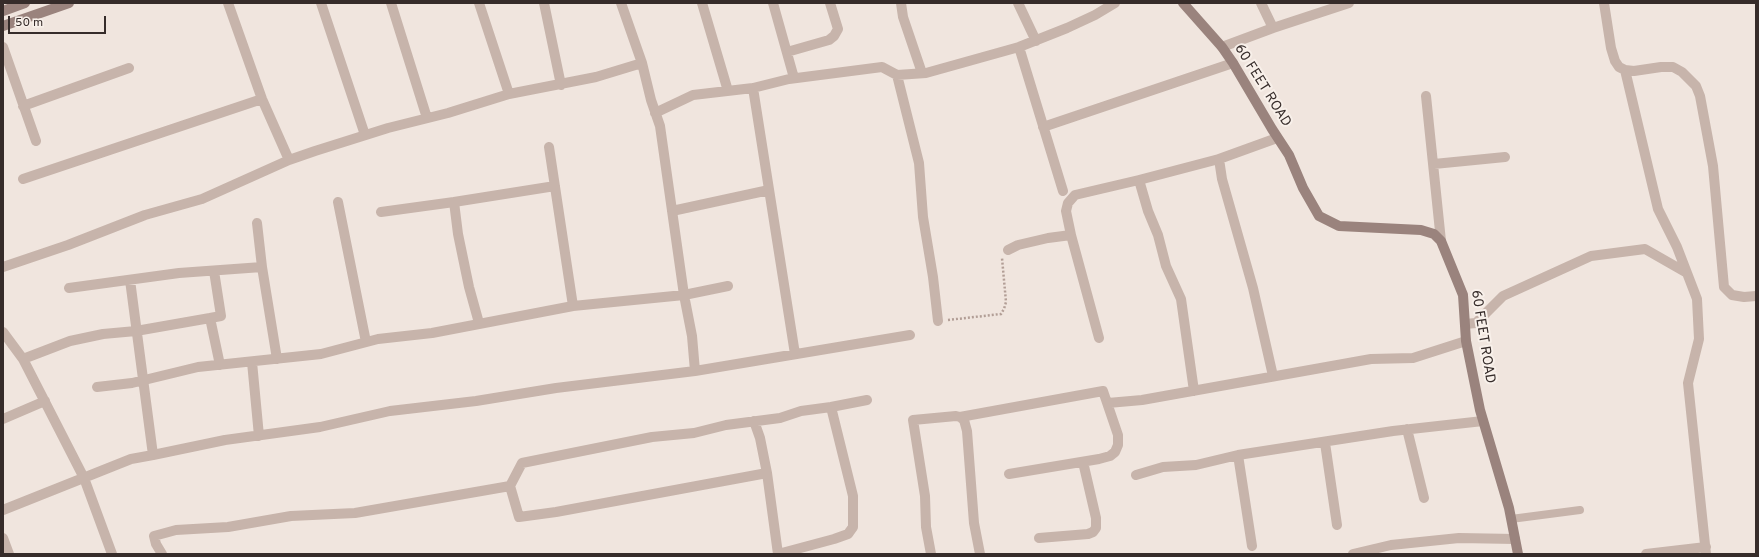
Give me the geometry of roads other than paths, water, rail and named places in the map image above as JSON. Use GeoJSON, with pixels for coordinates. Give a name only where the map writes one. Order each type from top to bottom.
{"type":"FeatureCollection","features":[{"type":"Feature","properties":{"kind":"street"},"geometry":{"type":"LineString","coordinates":[[3,11],[25,3]]}},
{"type":"Feature","properties":{"kind":"street"},"geometry":{"type":"LineString","coordinates":[[3,26],[69,3]]}},
{"type":"Feature","properties":{"kind":"street"},"geometry":{"type":"LineString","coordinates":[[228,3],[262,99],[289,160]]}},
{"type":"Feature","properties":{"kind":"street"},"geometry":{"type":"LineString","coordinates":[[323,3],[365,135]]}},
{"type":"Feature","properties":{"kind":"street"},"geometry":{"type":"LineString","coordinates":[[391,3],[427,118]]}},
{"type":"Feature","properties":{"kind":"street"},"geometry":{"type":"LineString","coordinates":[[479,3],[509,94]]}},
{"type":"Feature","properties":{"kind":"street"},"geometry":{"type":"LineString","coordinates":[[544,3],[561,85]]}},
{"type":"Feature","properties":{"kind":"street"},"geometry":{"type":"LineString","coordinates":[[621,3],[642,63],[655,113],[660,126],[684,295],[692,336],[695,371]]}},
{"type":"Feature","properties":{"kind":"street"},"geometry":{"type":"LineString","coordinates":[[702,3],[728,91]]}},
{"type":"Feature","properties":{"kind":"street"},"geometry":{"type":"LineString","coordinates":[[774,3],[794,78]]}},
{"type":"Feature","properties":{"kind":"street"},"geometry":{"type":"LineString","coordinates":[[787,52],[829,40],[834,36],[838,30],[830,3]]}},
{"type":"Feature","properties":{"kind":"street"},"geometry":{"type":"LineString","coordinates":[[901,3],[903,17],[922,73]]}},
{"type":"Feature","properties":{"kind":"street"},"geometry":{"type":"LineString","coordinates":[[1018,3],[1036,40]]}},
{"type":"Feature","properties":{"kind":"street","name":"60 FEET ROAD"},"geometry":{"type":"LineString","coordinates":[[1183,3],[1222,47],[1233,63],[1277,138],[1289,155],[1313,207],[1319,216],[1339,226],[1421,230],[1434,234],[1441,241],[1463,295],[1466,341],[1483,421],[1511,519],[1518,554]]}},
{"type":"Feature","properties":{"kind":"street"},"geometry":{"type":"LineString","coordinates":[[1261,3],[1273,28]]}},
{"type":"Feature","properties":{"kind":"street"},"geometry":{"type":"LineString","coordinates":[[1222,47],[1273,28],[1349,3]]}},
{"type":"Feature","properties":{"kind":"street"},"geometry":{"type":"LineString","coordinates":[[1604,3],[1611,48],[1615,61],[1619,67],[1625,70],[1634,71],[1661,67],[1674,67],[1682,72],[1696,86],[1700,96],[1713,166],[1724,287],[1732,295],[1744,297],[1756,296]]}},
{"type":"Feature","properties":{"kind":"street"},"geometry":{"type":"LineString","coordinates":[[655,113],[693,95],[753,88],[794,78],[882,67],[897,75],[922,73],[1020,47],[1074,25],[1111,4]]}},
{"type":"Feature","properties":{"kind":"street"},"geometry":{"type":"LineString","coordinates":[[3,47],[36,141]]}},
{"type":"Feature","properties":{"kind":"street"},"geometry":{"type":"LineString","coordinates":[[1020,47],[1063,191]]}},
{"type":"Feature","properties":{"kind":"street"},"geometry":{"type":"LineString","coordinates":[[3,266],[68,245],[144,215],[202,199],[289,160],[365,135],[509,94],[596,77],[642,63]]}},
{"type":"Feature","properties":{"kind":"street"},"geometry":{"type":"LineString","coordinates":[[1043,127],[1233,63]]}},
{"type":"Feature","properties":{"kind":"street"},"geometry":{"type":"LineString","coordinates":[[23,106],[129,68]]}},
{"type":"Feature","properties":{"kind":"street"},"geometry":{"type":"LineString","coordinates":[[1625,70],[1658,209],[1677,247],[1697,299],[1699,339],[1688,382],[1706,551],[1646,554]]}},
{"type":"Feature","properties":{"kind":"street"},"geometry":{"type":"LineString","coordinates":[[897,75],[919,163],[923,217],[933,276],[938,321]]}},
{"type":"Feature","properties":{"kind":"street"},"geometry":{"type":"LineString","coordinates":[[753,88],[795,354]]}},
{"type":"Feature","properties":{"kind":"street"},"geometry":{"type":"LineString","coordinates":[[1426,96],[1441,241]]}},
{"type":"Feature","properties":{"kind":"street"},"geometry":{"type":"LineString","coordinates":[[23,179],[262,99]]}},
{"type":"Feature","properties":{"kind":"street"},"geometry":{"type":"LineString","coordinates":[[1099,338],[1066,211],[1068,203],[1075,195],[1219,159],[1277,138]]}},
{"type":"Feature","properties":{"kind":"street"},"geometry":{"type":"LineString","coordinates":[[549,147],[573,306]]}},
{"type":"Feature","properties":{"kind":"street"},"geometry":{"type":"LineString","coordinates":[[1434,164],[1505,157]]}},
{"type":"Feature","properties":{"kind":"street"},"geometry":{"type":"LineString","coordinates":[[1219,159],[1222,179],[1253,288],[1273,376]]}},
{"type":"Feature","properties":{"kind":"street"},"geometry":{"type":"LineString","coordinates":[[1139,180],[1148,211],[1158,235],[1166,266],[1181,299],[1194,390]]}},
{"type":"Feature","properties":{"kind":"street"},"geometry":{"type":"LineString","coordinates":[[381,212],[555,186]]}},
{"type":"Feature","properties":{"kind":"street"},"geometry":{"type":"LineString","coordinates":[[672,211],[769,190]]}},
{"type":"Feature","properties":{"kind":"street"},"geometry":{"type":"LineString","coordinates":[[338,202],[366,342]]}},
{"type":"Feature","properties":{"kind":"street"},"geometry":{"type":"LineString","coordinates":[[454,202],[458,234],[479,323]]}},
{"type":"Feature","properties":{"kind":"street"},"geometry":{"type":"LineString","coordinates":[[257,223],[262,267],[277,359]]}},
{"type":"Feature","properties":{"kind":"street"},"geometry":{"type":"LineString","coordinates":[[1008,250],[1018,245],[1048,238],[1071,235]]}},
{"type":"Feature","properties":{"kind":"street"},"geometry":{"type":"LineString","coordinates":[[1465,324],[1476,322],[1503,296],[1591,256],[1645,249],[1687,273]]}},
{"type":"Feature","properties":{"kind":"street"},"geometry":{"type":"LineString","coordinates":[[69,288],[179,273],[262,267]]}},
{"type":"Feature","properties":{"kind":"street"},"geometry":{"type":"LineString","coordinates":[[23,359],[70,341],[103,334],[221,316],[214,271]]}},
{"type":"Feature","properties":{"kind":"street"},"geometry":{"type":"LineString","coordinates":[[130,280],[136,330],[145,380],[154,455]]}},
{"type":"Feature","properties":{"kind":"street"},"geometry":{"type":"LineString","coordinates":[[97,387],[145,380],[198,367],[321,354],[378,339],[432,333],[573,306],[684,295],[728,286]]}},
{"type":"Feature","properties":{"kind":"street"},"geometry":{"type":"LineString","coordinates":[[210,318],[220,365]]}},
{"type":"Feature","properties":{"kind":"street"},"geometry":{"type":"LineString","coordinates":[[3,332],[23,359],[84,478],[112,554]]}},
{"type":"Feature","properties":{"kind":"street"},"geometry":{"type":"LineString","coordinates":[[3,510],[131,459],[225,440],[320,427],[390,411],[476,402],[556,388],[695,371],[910,335]]}},
{"type":"Feature","properties":{"kind":"street"},"geometry":{"type":"LineString","coordinates":[[1108,403],[1142,400],[1371,359],[1413,358],[1466,341]]}},
{"type":"Feature","properties":{"kind":"street"},"geometry":{"type":"LineString","coordinates":[[252,362],[259,436]]}},
{"type":"Feature","properties":{"kind":"street"},"geometry":{"type":"LineString","coordinates":[[931,554],[926,528],[925,496],[913,420],[936,417],[960,417],[1103,391],[1118,435],[1118,445],[1115,452],[1110,456],[1083,462],[1009,474]]}},
{"type":"Feature","properties":{"kind":"street"},"geometry":{"type":"LineString","coordinates":[[767,473],[571,510],[519,517],[510,486],[522,463],[652,437],[694,433],[726,425],[780,418],[801,411],[867,400]]}},
{"type":"Feature","properties":{"kind":"street"},"geometry":{"type":"LineString","coordinates":[[3,419],[45,401]]}},
{"type":"Feature","properties":{"kind":"street"},"geometry":{"type":"LineString","coordinates":[[754,421],[760,438],[767,473],[778,554],[834,539],[848,534],[854,527],[852,496],[831,407]]}},
{"type":"Feature","properties":{"kind":"street"},"geometry":{"type":"LineString","coordinates":[[960,417],[964,420],[967,431],[974,523],[980,554]]}},
{"type":"Feature","properties":{"kind":"street"},"geometry":{"type":"LineString","coordinates":[[1136,475],[1163,467],[1196,465],[1238,455],[1325,443],[1407,429],[1483,421]]}},
{"type":"Feature","properties":{"kind":"street"},"geometry":{"type":"LineString","coordinates":[[1407,429],[1424,498]]}},
{"type":"Feature","properties":{"kind":"street"},"geometry":{"type":"LineString","coordinates":[[1325,443],[1337,526]]}},
{"type":"Feature","properties":{"kind":"street"},"geometry":{"type":"LineString","coordinates":[[1238,455],[1252,546]]}},
{"type":"Feature","properties":{"kind":"street"},"geometry":{"type":"LineString","coordinates":[[1039,538],[1088,534],[1096,528],[1096,518],[1083,462]]}},
{"type":"Feature","properties":{"kind":"street"},"geometry":{"type":"LineString","coordinates":[[162,554],[156,544],[154,536],[176,530],[228,527],[292,516],[355,513],[510,486]]}},
{"type":"Feature","properties":{"kind":"street"},"geometry":{"type":"LineString","coordinates":[[3,538],[9,554]]}},
{"type":"Feature","properties":{"kind":"street"},"geometry":{"type":"LineString","coordinates":[[1353,554],[1400,544],[1459,538],[1515,539]]}},
{"type":"Feature","properties":{"kind":"street"},"geometry":{"type":"LineString","coordinates":[[1400,544],[1403,554]]}},
{"type":"Feature","properties":{"kind":"lane"},"geometry":{"type":"LineString","coordinates":[[1511,519],[1580,510]]}}]}
